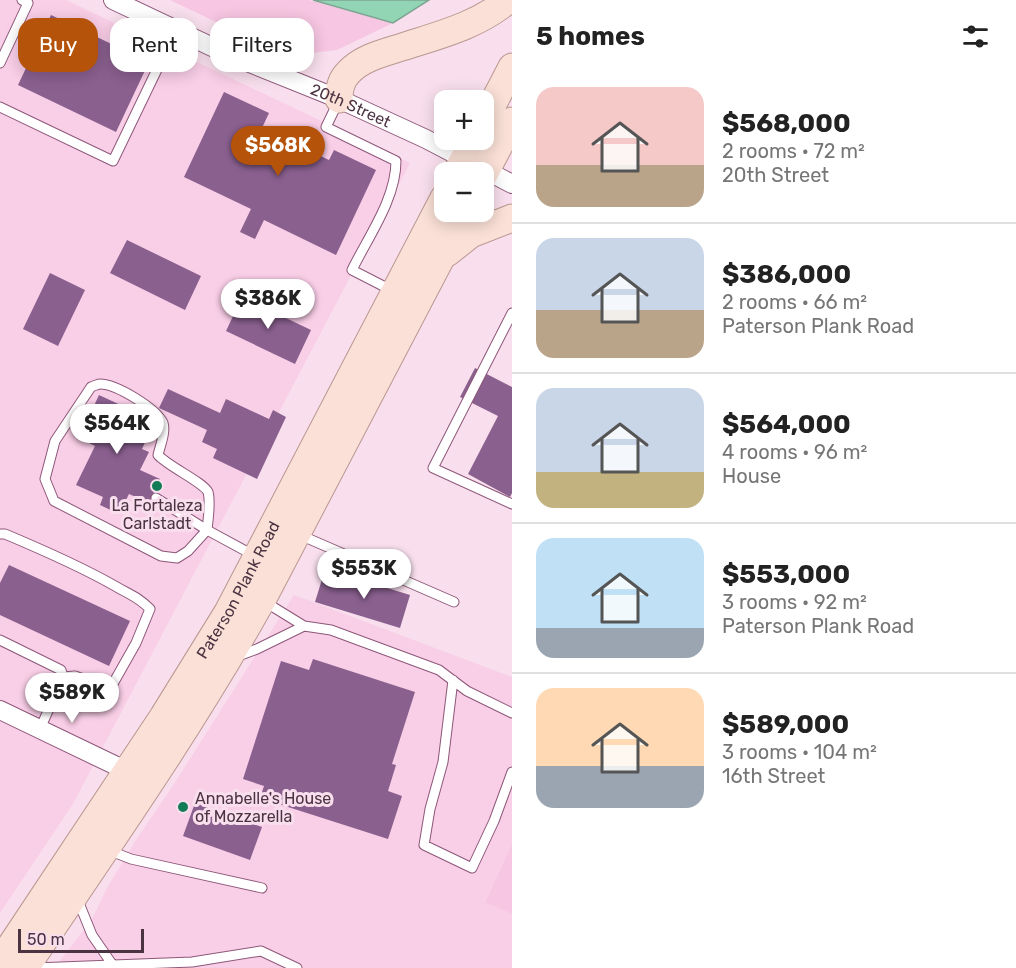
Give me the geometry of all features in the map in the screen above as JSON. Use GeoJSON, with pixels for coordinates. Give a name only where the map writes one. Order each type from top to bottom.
{"type":"FeatureCollection","features":[{"type":"Feature","properties":{"kind":"main road"},"geometry":{"type":"LineString","coordinates":[[339,99],[339,89],[346,74],[363,61],[466,25],[488,15],[508,0]]}},
{"type":"Feature","properties":{"kind":"main road"},"geometry":{"type":"LineString","coordinates":[[475,162],[503,125],[512,67]]}},
{"type":"Feature","properties":{"kind":"main road","name":"Paterson Plank Road"},"geometry":{"type":"LineString","coordinates":[[0,962],[196,665],[257,557],[434,217]]}},
{"type":"Feature","properties":{"kind":"main road"},"geometry":{"type":"LineString","coordinates":[[441,258],[471,234],[512,218]]}},
{"type":"Feature","properties":{"kind":"main road","name":"Paterson Plank Road"},"geometry":{"type":"LineString","coordinates":[[26,968],[194,717],[230,658],[460,222]]}},
{"type":"Feature","properties":{"kind":"street","name":"20th Street"},"geometry":{"type":"LineString","coordinates":[[112,0],[151,18]]}},
{"type":"Feature","properties":{"kind":"street","name":"20th Street"},"geometry":{"type":"LineString","coordinates":[[198,40],[339,99],[469,162]]}},
{"type":"Feature","properties":{"kind":"street","name":"20th Street"},"geometry":{"type":"LineString","coordinates":[[494,175],[512,184]]}},
{"type":"Feature","properties":{"kind":"street"},"geometry":{"type":"LineString","coordinates":[[0,710],[128,771]]}},
{"type":"Feature","properties":{"kind":"lane"},"geometry":{"type":"LineString","coordinates":[[0,63],[28,3],[22,0]]}},
{"type":"Feature","properties":{"kind":"lane"},"geometry":{"type":"LineString","coordinates":[[0,107],[113,161],[156,72]]}},
{"type":"Feature","properties":{"kind":"lane"},"geometry":{"type":"LineString","coordinates":[[339,99],[326,127],[396,161],[396,176],[392,191],[351,270],[395,292]]}},
{"type":"Feature","properties":{"kind":"lane"},"geometry":{"type":"LineString","coordinates":[[512,313],[433,468],[512,504]]}},
{"type":"Feature","properties":{"kind":"lane"},"geometry":{"type":"LineString","coordinates":[[99,384],[113,387],[147,406],[156,414],[163,424],[158,455],[165,463],[203,486],[208,494],[207,530],[188,551],[177,558],[161,556],[54,501],[45,479],[55,441],[91,387],[99,384]]}},
{"type":"Feature","properties":{"kind":"lane"},"geometry":{"type":"LineString","coordinates":[[156,498],[207,530],[257,557]]}},
{"type":"Feature","properties":{"kind":"lane"},"geometry":{"type":"LineString","coordinates":[[3,534],[39,548],[138,597],[150,609],[136,643],[110,689],[75,676],[63,677]]}},
{"type":"Feature","properties":{"kind":"lane"},"geometry":{"type":"LineString","coordinates":[[297,534],[454,602]]}},
{"type":"Feature","properties":{"kind":"lane"},"geometry":{"type":"LineString","coordinates":[[262,600],[304,626],[342,633],[439,670],[467,691],[512,713]]}},
{"type":"Feature","properties":{"kind":"lane"},"geometry":{"type":"LineString","coordinates":[[230,658],[257,649],[304,626]]}},
{"type":"Feature","properties":{"kind":"lane"},"geometry":{"type":"LineString","coordinates":[[0,640],[61,670],[63,677],[40,729]]}},
{"type":"Feature","properties":{"kind":"lane"},"geometry":{"type":"LineString","coordinates":[[453,680],[443,762],[430,809],[424,845],[472,868],[494,821],[512,772]]}},
{"type":"Feature","properties":{"kind":"lane"},"geometry":{"type":"LineString","coordinates":[[105,849],[131,859],[262,888]]}},
{"type":"Feature","properties":{"kind":"lane"},"geometry":{"type":"LineString","coordinates":[[75,894],[92,935],[111,966]]}},
{"type":"Feature","properties":{"kind":"lane"},"geometry":{"type":"LineString","coordinates":[[34,968],[192,962],[261,951],[297,968]]}},
{"type":"Feature","properties":{"kind":"shaded area"},"geometry":{"type":"Polygon","coordinates":[[[0,0],[66,0],[110,21],[110,72],[198,72],[198,63],[210,68],[210,72],[218,72],[410,163],[73,804],[0,913],[0,0]]]}},
{"type":"Feature","properties":{"kind":"shaded area"},"geometry":{"type":"Polygon","coordinates":[[[170,0],[309,0],[393,23],[337,50],[314,53],[314,18],[210,19],[170,0]]]}},
{"type":"Feature","properties":{"kind":"shaded area"},"geometry":{"type":"Polygon","coordinates":[[[313,0],[429,0],[393,23],[313,0]]]}},
{"type":"Feature","properties":{"kind":"shaded area"},"geometry":{"type":"Polygon","coordinates":[[[294,595],[512,677],[512,844],[485,901],[512,914],[512,968],[54,968],[91,921],[107,888],[136,840],[294,595]]]}},
{"type":"Feature","properties":{"kind":"shaded area"},"geometry":{"type":"Polygon","coordinates":[[[512,844],[512,914],[485,902],[512,844]]]}},
{"type":"Feature","properties":{"kind":"building"},"geometry":{"type":"Polygon","coordinates":[[[98,38],[110,43],[110,72],[144,72],[116,132],[18,85],[24,72],[98,72],[98,38]]]}},
{"type":"Feature","properties":{"kind":"building"},"geometry":{"type":"Polygon","coordinates":[[[224,92],[269,113],[262,128],[329,160],[334,150],[376,170],[336,255],[264,220],[255,239],[240,232],[251,209],[184,177],[224,92]]]}},
{"type":"Feature","properties":{"kind":"building"},"geometry":{"type":"Polygon","coordinates":[[[127,240],[201,276],[185,310],[110,273],[127,240]]]}},
{"type":"Feature","properties":{"kind":"building"},"geometry":{"type":"Polygon","coordinates":[[[50,273],[85,290],[58,346],[23,329],[50,273]]]}},
{"type":"Feature","properties":{"kind":"building"},"geometry":{"type":"Polygon","coordinates":[[[242,297],[311,330],[295,364],[226,331],[242,297]]]}},
{"type":"Feature","properties":{"kind":"building"},"geometry":{"type":"Polygon","coordinates":[[[475,368],[512,387],[512,493],[510,497],[468,474],[498,416],[460,397],[475,368]]]}},
{"type":"Feature","properties":{"kind":"building"},"geometry":{"type":"Polygon","coordinates":[[[168,389],[220,413],[226,399],[269,419],[273,410],[286,417],[257,479],[213,458],[217,449],[202,442],[207,430],[159,408],[168,389]]]}},
{"type":"Feature","properties":{"kind":"building"},"geometry":{"type":"Polygon","coordinates":[[[99,395],[155,421],[142,449],[149,452],[140,470],[160,479],[149,503],[129,494],[119,514],[100,505],[103,497],[76,485],[95,446],[79,438],[99,395]]]}},
{"type":"Feature","properties":{"kind":"building"},"geometry":{"type":"Polygon","coordinates":[[[9,565],[130,621],[109,666],[0,615],[0,583],[9,565]]]}},
{"type":"Feature","properties":{"kind":"building"},"geometry":{"type":"Polygon","coordinates":[[[323,576],[356,585],[358,579],[410,595],[400,628],[315,602],[323,576]]]}},
{"type":"Feature","properties":{"kind":"building"},"geometry":{"type":"Polygon","coordinates":[[[313,659],[415,692],[392,764],[396,765],[388,791],[402,796],[388,839],[260,798],[264,786],[243,779],[281,661],[309,670],[313,659]]]}},
{"type":"Feature","properties":{"kind":"building"},"geometry":{"type":"Polygon","coordinates":[[[195,803],[262,827],[250,860],[183,836],[195,803]]]}},
{"type":"Feature","properties":{"kind":"place","name":"La Fortaleza Carlstadt"},"geometry":{"type":"Point","coordinates":[157,486]}},
{"type":"Feature","properties":{"kind":"place","name":"Annabelle's House of Mozzarella"},"geometry":{"type":"Point","coordinates":[183,807]}}]}
